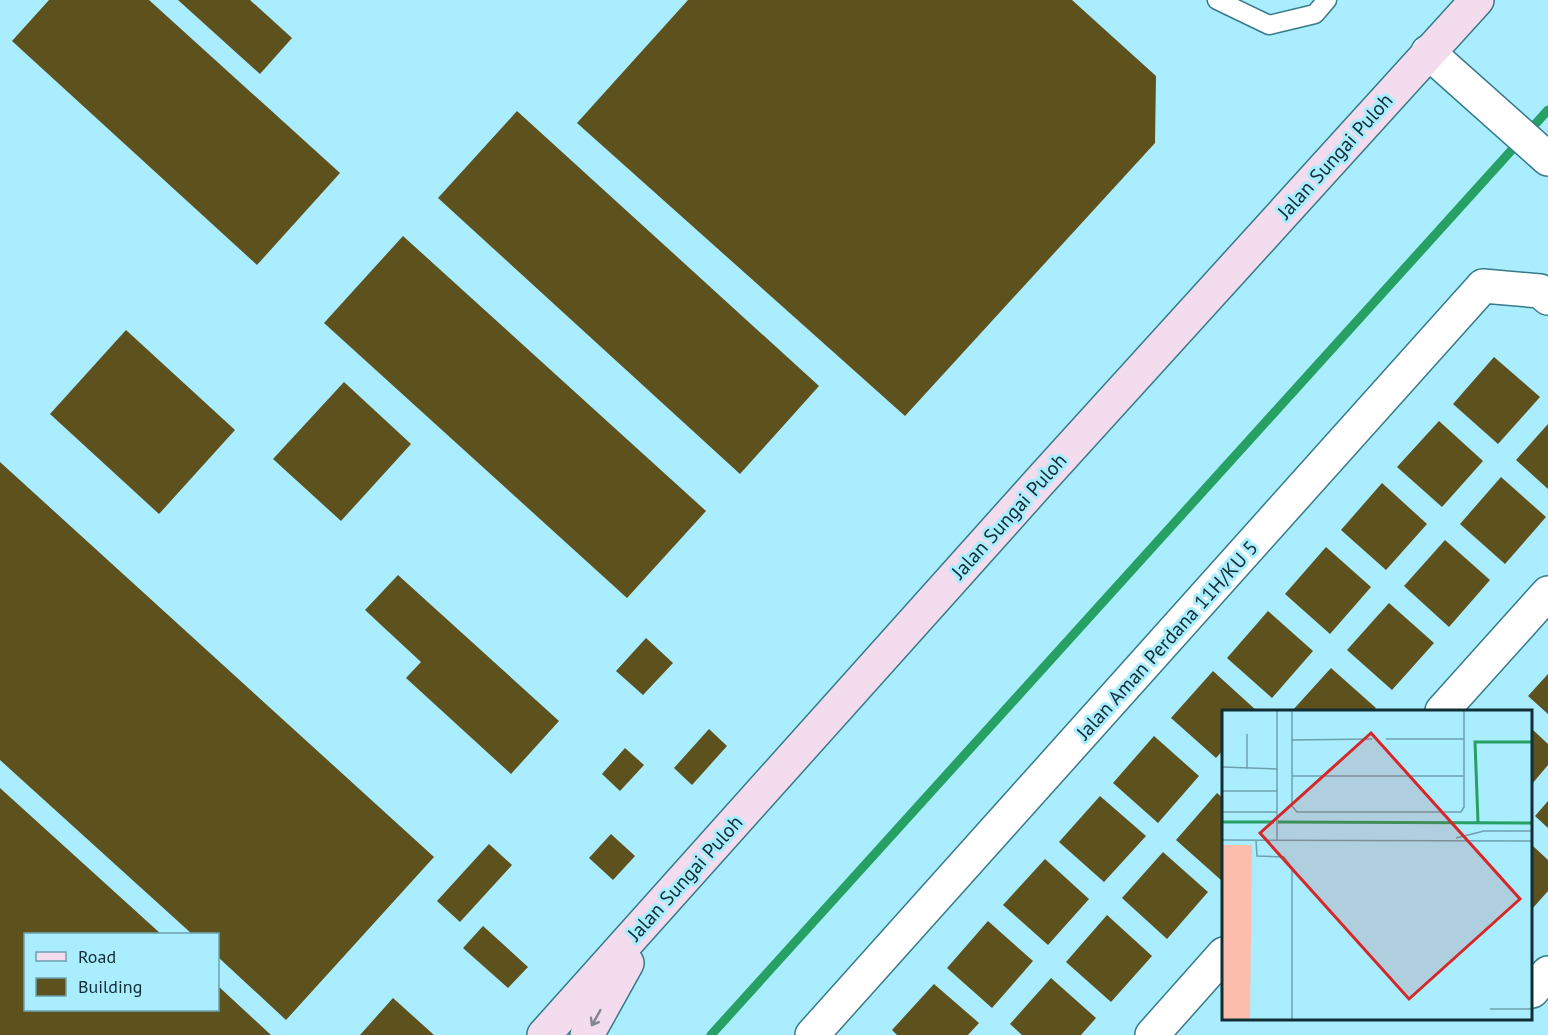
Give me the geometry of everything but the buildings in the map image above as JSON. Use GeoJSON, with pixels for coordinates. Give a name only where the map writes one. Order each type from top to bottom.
{"type":"FeatureCollection","features":[{"type":"Feature","properties":{"kind":"street","name":"Jalan Sungai Puloh"},"geometry":{"type":"LineString","coordinates":[[544,1035],[1477,0]]}},
{"type":"Feature","properties":{"kind":"street"},"geometry":{"type":"LineString","coordinates":[[1428,52],[1548,159]]}},
{"type":"Feature","properties":{"kind":"street","name":"Jalan Aman Perdana 11H/KU 5"},"geometry":{"type":"LineString","coordinates":[[812,1035],[1483,286],[1544,294]]}},
{"type":"Feature","properties":{"kind":"street"},"geometry":{"type":"LineString","coordinates":[[1443,710],[1548,593]]}},
{"type":"Feature","properties":{"kind":"street"},"geometry":{"type":"LineString","coordinates":[[587,1035],[655,911]]}},
{"type":"Feature","properties":{"kind":"street"},"geometry":{"type":"LineString","coordinates":[[1152,1035],[1222,956]]}},
{"type":"Feature","properties":{"kind":"street"},"geometry":{"type":"LineString","coordinates":[[1533,990],[1548,972]]}},
{"type":"Feature","properties":{"kind":"lane"},"geometry":{"type":"LineString","coordinates":[[1218,0],[1269,25],[1315,14],[1327,0]]}},
{"type":"Feature","properties":{"kind":"waterway"},"geometry":{"type":"LineString","coordinates":[[711,1035],[1548,110]]}}]}
